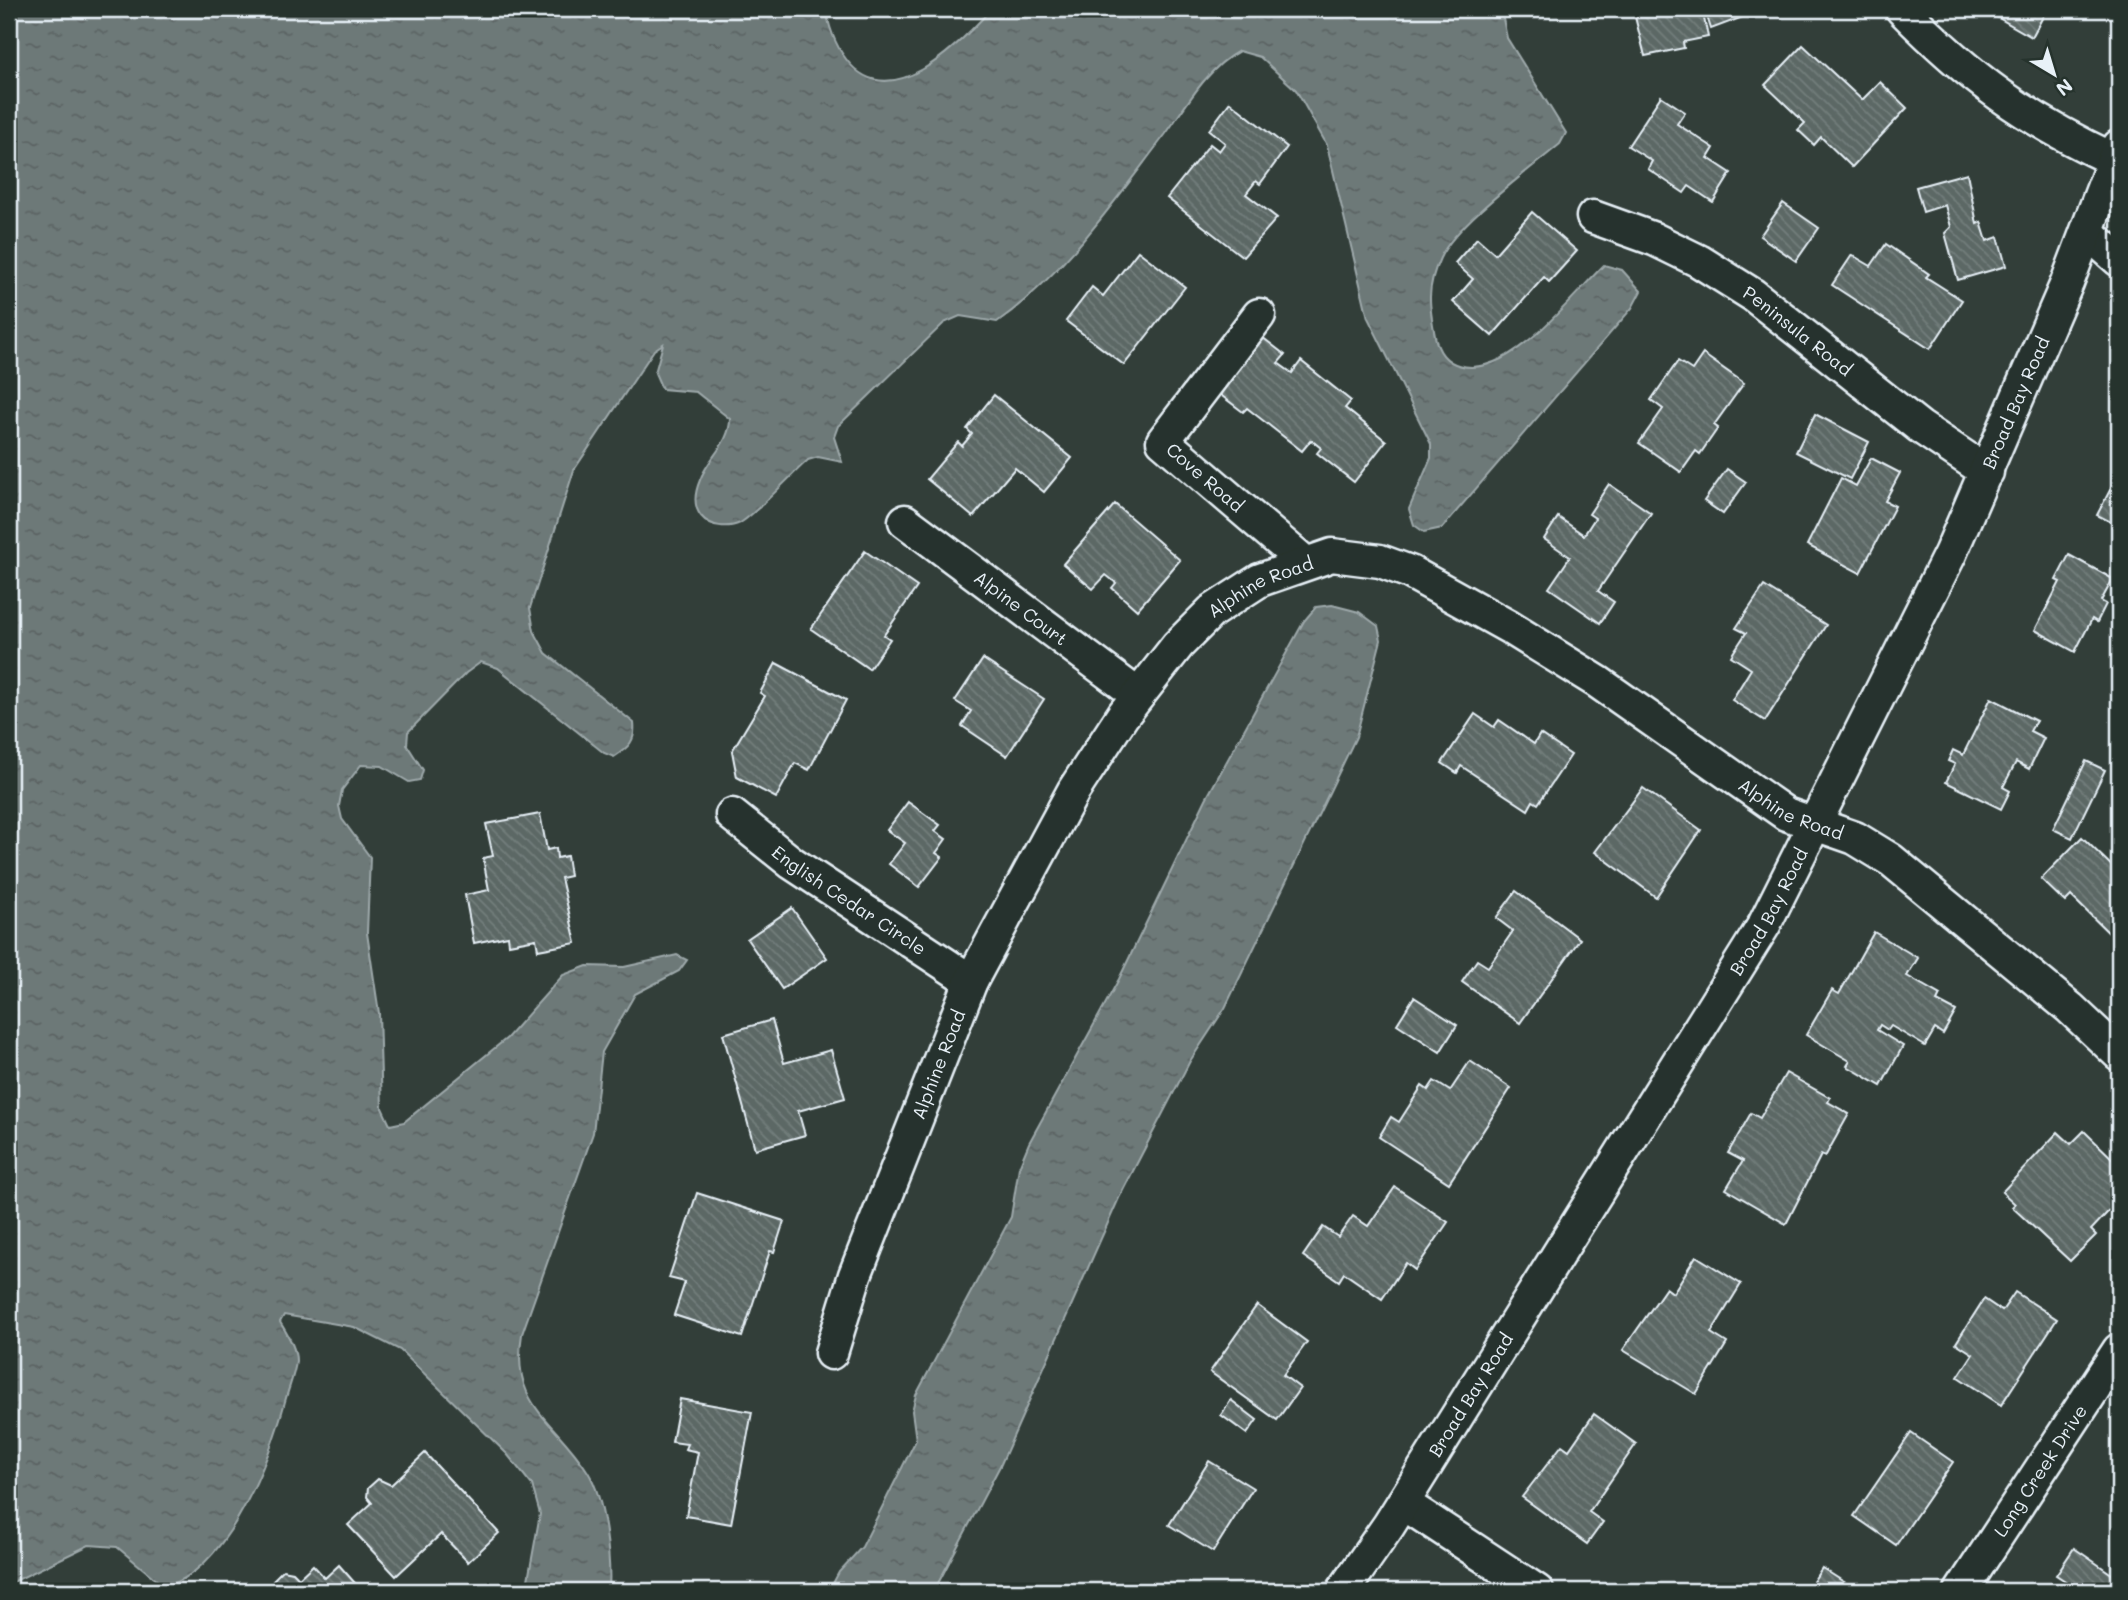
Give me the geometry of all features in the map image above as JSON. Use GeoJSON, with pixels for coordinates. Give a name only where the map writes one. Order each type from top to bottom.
{"type":"FeatureCollection","features":[{"type":"Feature","properties":{"kind":"street"},"geometry":{"type":"LineString","coordinates":[[1902,9],[1953,60],[2006,102],[2064,136],[2117,153]]}},
{"type":"Feature","properties":{"kind":"street","name":"Broad Bay Road"},"geometry":{"type":"LineString","coordinates":[[1343,1591],[1403,1503],[1764,925],[1816,825],[1987,472],[2117,153]]}},
{"type":"Feature","properties":{"kind":"street","name":"Peninsula Road"},"geometry":{"type":"LineString","coordinates":[[1593,217],[1654,239],[1699,261],[1742,288],[1920,427],[1987,472]]}},
{"type":"Feature","properties":{"kind":"street"},"geometry":{"type":"LineString","coordinates":[[2087,232],[2119,260]]}},
{"type":"Feature","properties":{"kind":"street","name":"Cove Road"},"geometry":{"type":"LineString","coordinates":[[1259,315],[1163,441],[1304,562]]}},
{"type":"Feature","properties":{"kind":"street","name":"Alpine Court"},"geometry":{"type":"LineString","coordinates":[[905,520],[1138,695]]}},
{"type":"Feature","properties":{"kind":"street","name":"Alphine Road"},"geometry":{"type":"LineString","coordinates":[[831,1353],[855,1275],[971,981],[1074,790],[1138,695],[1178,645],[1212,611],[1260,580],[1304,562],[1332,555],[1380,561],[1410,572],[1509,627],[1598,682],[1786,814],[1855,838],[1891,860],[2070,1008],[2119,1054]]}},
{"type":"Feature","properties":{"kind":"street","name":"English Cedar Circle"},"geometry":{"type":"LineString","coordinates":[[732,815],[792,863],[971,981]]}},
{"type":"Feature","properties":{"kind":"street","name":"Long Creek Drive"},"geometry":{"type":"LineString","coordinates":[[1961,1591],[2119,1350]]}},
{"type":"Feature","properties":{"kind":"street"},"geometry":{"type":"LineString","coordinates":[[1403,1503],[1537,1591]]}},
{"type":"Feature","properties":{"kind":"water"},"geometry":{"type":"Polygon","coordinates":[[[9,9],[827,9],[833,35],[846,59],[863,75],[882,81],[902,78],[923,69],[961,40],[991,9],[1501,9],[1507,38],[1566,133],[1560,144],[1477,214],[1448,244],[1432,278],[1430,297],[1438,347],[1444,356],[1460,366],[1480,366],[1501,359],[1542,329],[1604,265],[1622,270],[1641,291],[1632,308],[1442,528],[1424,532],[1414,525],[1409,509],[1431,458],[1431,444],[1368,318],[1327,145],[1296,90],[1260,57],[1239,51],[1227,58],[1207,77],[1108,210],[1045,282],[997,322],[960,316],[944,323],[838,426],[834,437],[842,462],[818,457],[808,460],[740,523],[725,526],[709,523],[698,512],[696,503],[700,480],[723,443],[730,419],[696,392],[662,389],[655,373],[663,344],[654,350],[574,470],[530,608],[534,631],[546,653],[634,723],[634,734],[630,743],[614,757],[604,753],[498,668],[481,662],[466,673],[408,732],[407,745],[423,770],[420,780],[409,782],[382,766],[361,765],[342,790],[339,806],[342,819],[370,857],[367,933],[379,1013],[382,1108],[390,1125],[404,1122],[507,1038],[563,975],[587,966],[624,967],[677,955],[687,960],[679,971],[635,994],[602,1052],[593,1133],[522,1334],[522,1379],[529,1396],[588,1472],[599,1498],[608,1547],[609,1591],[526,1591],[540,1514],[532,1485],[507,1454],[400,1350],[354,1327],[284,1315],[280,1322],[293,1346],[296,1361],[279,1422],[244,1508],[209,1558],[188,1576],[165,1587],[117,1547],[89,1545],[9,1584],[9,9]]]}},
{"type":"Feature","properties":{"kind":"water"},"geometry":{"type":"Polygon","coordinates":[[[1332,605],[1359,612],[1378,626],[1381,640],[1356,737],[1225,1008],[1190,1061],[1119,1198],[1001,1464],[934,1591],[829,1591],[839,1572],[862,1547],[916,1440],[912,1411],[916,1395],[1011,1217],[1019,1167],[1029,1143],[1119,979],[1206,799],[1304,621],[1316,607],[1332,605]]]}},
{"type":"Feature","properties":{"kind":"building"},"geometry":{"type":"Polygon","coordinates":[[[1633,9],[1702,9],[1708,37],[1683,42],[1684,48],[1645,56],[1633,9]]]}},
{"type":"Feature","properties":{"kind":"building"},"geometry":{"type":"Polygon","coordinates":[[[1740,9],[1743,17],[1711,29],[1705,10],[1740,9]]]}},
{"type":"Feature","properties":{"kind":"building"},"geometry":{"type":"Polygon","coordinates":[[[1983,9],[2047,9],[2032,37],[1983,9]]]}},
{"type":"Feature","properties":{"kind":"building"},"geometry":{"type":"Polygon","coordinates":[[[1803,45],[1862,100],[1880,82],[1907,108],[1852,167],[1821,137],[1814,145],[1798,130],[1805,123],[1765,85],[1803,45]]]}},
{"type":"Feature","properties":{"kind":"building"},"geometry":{"type":"Polygon","coordinates":[[[1661,96],[1685,112],[1677,124],[1714,148],[1708,158],[1731,173],[1713,202],[1689,186],[1684,193],[1648,169],[1652,161],[1628,146],[1661,96]]]}},
{"type":"Feature","properties":{"kind":"building"},"geometry":{"type":"Polygon","coordinates":[[[1230,102],[1287,147],[1260,184],[1256,181],[1246,194],[1277,218],[1243,257],[1167,198],[1210,144],[1219,151],[1225,143],[1209,130],[1230,102]]]}},
{"type":"Feature","properties":{"kind":"building"},"geometry":{"type":"Polygon","coordinates":[[[1967,173],[1977,224],[1981,222],[1987,241],[1998,237],[2006,266],[1958,280],[1945,233],[1951,227],[1945,205],[1923,212],[1916,187],[1967,173]]]}},
{"type":"Feature","properties":{"kind":"building"},"geometry":{"type":"Polygon","coordinates":[[[1783,203],[1819,228],[1796,261],[1760,236],[1783,203]]]}},
{"type":"Feature","properties":{"kind":"building"},"geometry":{"type":"Polygon","coordinates":[[[1532,212],[1577,251],[1549,282],[1544,277],[1492,336],[1453,302],[1473,279],[1455,263],[1477,238],[1495,254],[1532,212]]]}},
{"type":"Feature","properties":{"kind":"building"},"geometry":{"type":"Polygon","coordinates":[[[1886,244],[1929,274],[1926,277],[1962,300],[1930,349],[1832,285],[1852,255],[1871,266],[1886,244]]]}},
{"type":"Feature","properties":{"kind":"building"},"geometry":{"type":"Polygon","coordinates":[[[1138,251],[1185,287],[1124,365],[1066,321],[1092,287],[1103,296],[1138,251]]]}},
{"type":"Feature","properties":{"kind":"building"},"geometry":{"type":"Polygon","coordinates":[[[1262,337],[1285,355],[1278,363],[1292,373],[1301,361],[1351,401],[1345,408],[1386,441],[1354,482],[1317,453],[1321,448],[1311,440],[1302,451],[1247,408],[1243,412],[1218,393],[1262,337]]]}},
{"type":"Feature","properties":{"kind":"building"},"geometry":{"type":"Polygon","coordinates":[[[1703,354],[1744,383],[1714,425],[1718,428],[1700,454],[1696,451],[1681,472],[1639,443],[1663,409],[1651,400],[1678,361],[1692,370],[1703,354]]]}},
{"type":"Feature","properties":{"kind":"building"},"geometry":{"type":"Polygon","coordinates":[[[994,395],[1072,458],[1044,492],[1015,468],[973,517],[927,479],[958,442],[962,446],[972,434],[967,429],[994,395]]]}},
{"type":"Feature","properties":{"kind":"building"},"geometry":{"type":"Polygon","coordinates":[[[1815,414],[1869,442],[1850,479],[1796,452],[1815,414]]]}},
{"type":"Feature","properties":{"kind":"building"},"geometry":{"type":"Polygon","coordinates":[[[1871,458],[1900,473],[1885,501],[1895,506],[1860,573],[1807,545],[1841,478],[1856,486],[1871,458]]]}},
{"type":"Feature","properties":{"kind":"building"},"geometry":{"type":"Polygon","coordinates":[[[1727,469],[1746,482],[1723,514],[1704,501],[1727,469]]]}},
{"type":"Feature","properties":{"kind":"building"},"geometry":{"type":"Polygon","coordinates":[[[2119,473],[2119,526],[2097,515],[2119,473]]]}},
{"type":"Feature","properties":{"kind":"building"},"geometry":{"type":"Polygon","coordinates":[[[1609,484],[1651,513],[1598,591],[1614,602],[1600,623],[1549,588],[1570,557],[1544,539],[1558,517],[1584,535],[1595,518],[1589,514],[1609,484]]]}},
{"type":"Feature","properties":{"kind":"building"},"geometry":{"type":"Polygon","coordinates":[[[1115,504],[1180,560],[1137,610],[1112,588],[1116,583],[1106,575],[1093,589],[1063,564],[1115,504]]]}},
{"type":"Feature","properties":{"kind":"building"},"geometry":{"type":"Polygon","coordinates":[[[865,551],[917,587],[884,635],[890,639],[869,669],[811,629],[865,551]]]}},
{"type":"Feature","properties":{"kind":"building"},"geometry":{"type":"Polygon","coordinates":[[[2069,555],[2113,579],[2101,601],[2106,604],[2097,622],[2092,619],[2075,652],[2035,630],[2060,582],[2056,580],[2069,555]]]}},
{"type":"Feature","properties":{"kind":"building"},"geometry":{"type":"Polygon","coordinates":[[[1764,586],[1826,625],[1765,721],[1732,700],[1751,669],[1731,656],[1746,633],[1736,628],[1764,586]]]}},
{"type":"Feature","properties":{"kind":"building"},"geometry":{"type":"Polygon","coordinates":[[[983,659],[1044,699],[1007,756],[962,726],[971,711],[955,701],[983,659]]]}},
{"type":"Feature","properties":{"kind":"building"},"geometry":{"type":"Polygon","coordinates":[[[776,663],[846,700],[809,770],[795,763],[776,798],[737,777],[732,751],[765,696],[760,693],[776,663]]]}},
{"type":"Feature","properties":{"kind":"building"},"geometry":{"type":"Polygon","coordinates":[[[1991,698],[2036,721],[2030,731],[2044,738],[2029,769],[2016,762],[2003,787],[2010,791],[2001,809],[1946,782],[1955,764],[1948,761],[1953,750],[1963,755],[1991,698]]]}},
{"type":"Feature","properties":{"kind":"building"},"geometry":{"type":"Polygon","coordinates":[[[1475,714],[1494,727],[1499,720],[1534,744],[1540,734],[1571,755],[1538,804],[1533,801],[1528,810],[1461,766],[1457,773],[1442,763],[1475,714]]]}},
{"type":"Feature","properties":{"kind":"building"},"geometry":{"type":"Polygon","coordinates":[[[2086,761],[2105,770],[2072,838],[2053,829],[2086,761]]]}},
{"type":"Feature","properties":{"kind":"building"},"geometry":{"type":"Polygon","coordinates":[[[1643,788],[1701,830],[1656,897],[1595,852],[1643,788]]]}},
{"type":"Feature","properties":{"kind":"building"},"geometry":{"type":"Polygon","coordinates":[[[908,802],[940,825],[935,831],[946,839],[936,853],[942,857],[919,887],[889,864],[905,843],[887,830],[908,802]]]}},
{"type":"Feature","properties":{"kind":"building"},"geometry":{"type":"Polygon","coordinates":[[[540,814],[547,850],[556,848],[557,858],[567,856],[570,876],[561,878],[576,943],[538,950],[536,939],[509,944],[508,936],[474,943],[465,895],[489,890],[483,858],[493,856],[486,824],[540,814]]]}},
{"type":"Feature","properties":{"kind":"building"},"geometry":{"type":"Polygon","coordinates":[[[2082,837],[2119,873],[2119,943],[2071,896],[2065,902],[2041,879],[2082,837]]]}},
{"type":"Feature","properties":{"kind":"building"},"geometry":{"type":"Polygon","coordinates":[[[1516,891],[1580,939],[1520,1023],[1462,982],[1477,960],[1488,967],[1513,931],[1496,918],[1516,891]]]}},
{"type":"Feature","properties":{"kind":"building"},"geometry":{"type":"Polygon","coordinates":[[[792,908],[827,958],[782,989],[747,939],[792,908]]]}},
{"type":"Feature","properties":{"kind":"building"},"geometry":{"type":"Polygon","coordinates":[[[1874,932],[1918,958],[1907,976],[1940,995],[1937,1001],[1956,1011],[1943,1034],[1935,1029],[1925,1046],[1891,1026],[1888,1030],[1880,1025],[1877,1030],[1903,1046],[1881,1086],[1847,1066],[1850,1061],[1806,1035],[1832,990],[1839,994],[1874,932]]]}},
{"type":"Feature","properties":{"kind":"building"},"geometry":{"type":"Polygon","coordinates":[[[1414,997],[1457,1025],[1440,1052],[1397,1024],[1414,997]]]}},
{"type":"Feature","properties":{"kind":"building"},"geometry":{"type":"Polygon","coordinates":[[[772,1020],[784,1063],[831,1050],[845,1098],[798,1111],[805,1135],[755,1149],[723,1034],[772,1020]]]}},
{"type":"Feature","properties":{"kind":"building"},"geometry":{"type":"Polygon","coordinates":[[[1470,1061],[1511,1088],[1449,1183],[1379,1137],[1391,1117],[1399,1122],[1422,1086],[1428,1090],[1434,1081],[1450,1091],[1470,1061]]]}},
{"type":"Feature","properties":{"kind":"building"},"geometry":{"type":"Polygon","coordinates":[[[1786,1073],[1830,1098],[1828,1102],[1849,1114],[1825,1157],[1821,1155],[1786,1224],[1726,1189],[1743,1161],[1728,1153],[1751,1113],[1760,1118],[1786,1073]]]}},
{"type":"Feature","properties":{"kind":"building"},"geometry":{"type":"Polygon","coordinates":[[[2084,1131],[2119,1165],[2119,1200],[2091,1230],[2096,1235],[2070,1261],[2012,1207],[2015,1204],[2002,1192],[2058,1132],[2071,1144],[2084,1131]]]}},
{"type":"Feature","properties":{"kind":"building"},"geometry":{"type":"Polygon","coordinates":[[[1395,1187],[1448,1222],[1415,1270],[1406,1263],[1382,1299],[1344,1273],[1339,1281],[1303,1256],[1323,1227],[1338,1237],[1353,1216],[1368,1226],[1395,1187]]]}},
{"type":"Feature","properties":{"kind":"building"},"geometry":{"type":"Polygon","coordinates":[[[697,1193],[784,1221],[774,1252],[770,1251],[742,1337],[674,1315],[685,1282],[669,1278],[697,1193]]]}},
{"type":"Feature","properties":{"kind":"building"},"geometry":{"type":"Polygon","coordinates":[[[1696,1256],[1741,1284],[1711,1333],[1727,1343],[1696,1394],[1623,1350],[1666,1288],[1673,1293],[1696,1256]]]}},
{"type":"Feature","properties":{"kind":"building"},"geometry":{"type":"Polygon","coordinates":[[[2015,1292],[2057,1319],[2001,1405],[1958,1377],[1973,1354],[1956,1343],[1984,1299],[2002,1311],[2015,1292]]]}},
{"type":"Feature","properties":{"kind":"building"},"geometry":{"type":"Polygon","coordinates":[[[1257,1305],[1307,1342],[1283,1375],[1300,1388],[1277,1420],[1210,1372],[1257,1305]]]}},
{"type":"Feature","properties":{"kind":"building"},"geometry":{"type":"Polygon","coordinates":[[[680,1399],[752,1412],[731,1524],[686,1516],[698,1452],[685,1449],[687,1444],[672,1442],[680,1399]]]}},
{"type":"Feature","properties":{"kind":"building"},"geometry":{"type":"Polygon","coordinates":[[[1231,1400],[1257,1420],[1247,1434],[1221,1415],[1231,1400]]]}},
{"type":"Feature","properties":{"kind":"building"},"geometry":{"type":"Polygon","coordinates":[[[1594,1414],[1636,1444],[1589,1512],[1603,1522],[1587,1544],[1522,1497],[1562,1445],[1569,1450],[1594,1414]]]}},
{"type":"Feature","properties":{"kind":"building"},"geometry":{"type":"Polygon","coordinates":[[[1911,1433],[1953,1462],[1896,1545],[1854,1516],[1911,1433]]]}},
{"type":"Feature","properties":{"kind":"building"},"geometry":{"type":"Polygon","coordinates":[[[425,1453],[499,1533],[468,1562],[441,1534],[396,1576],[348,1525],[372,1503],[367,1497],[368,1488],[378,1479],[391,1485],[425,1453]]]}},
{"type":"Feature","properties":{"kind":"building"},"geometry":{"type":"Polygon","coordinates":[[[1209,1461],[1253,1488],[1213,1552],[1169,1525],[1209,1461]]]}},
{"type":"Feature","properties":{"kind":"building"},"geometry":{"type":"Polygon","coordinates":[[[2074,1548],[2119,1579],[2119,1591],[2065,1591],[2070,1584],[2056,1575],[2074,1548]]]}},
{"type":"Feature","properties":{"kind":"building"},"geometry":{"type":"Polygon","coordinates":[[[313,1565],[325,1578],[339,1565],[362,1591],[275,1591],[272,1588],[273,1580],[283,1570],[293,1572],[299,1578],[313,1565]]]}},
{"type":"Feature","properties":{"kind":"building"},"geometry":{"type":"Polygon","coordinates":[[[1822,1568],[1858,1591],[1807,1591],[1822,1568]]]}}]}
